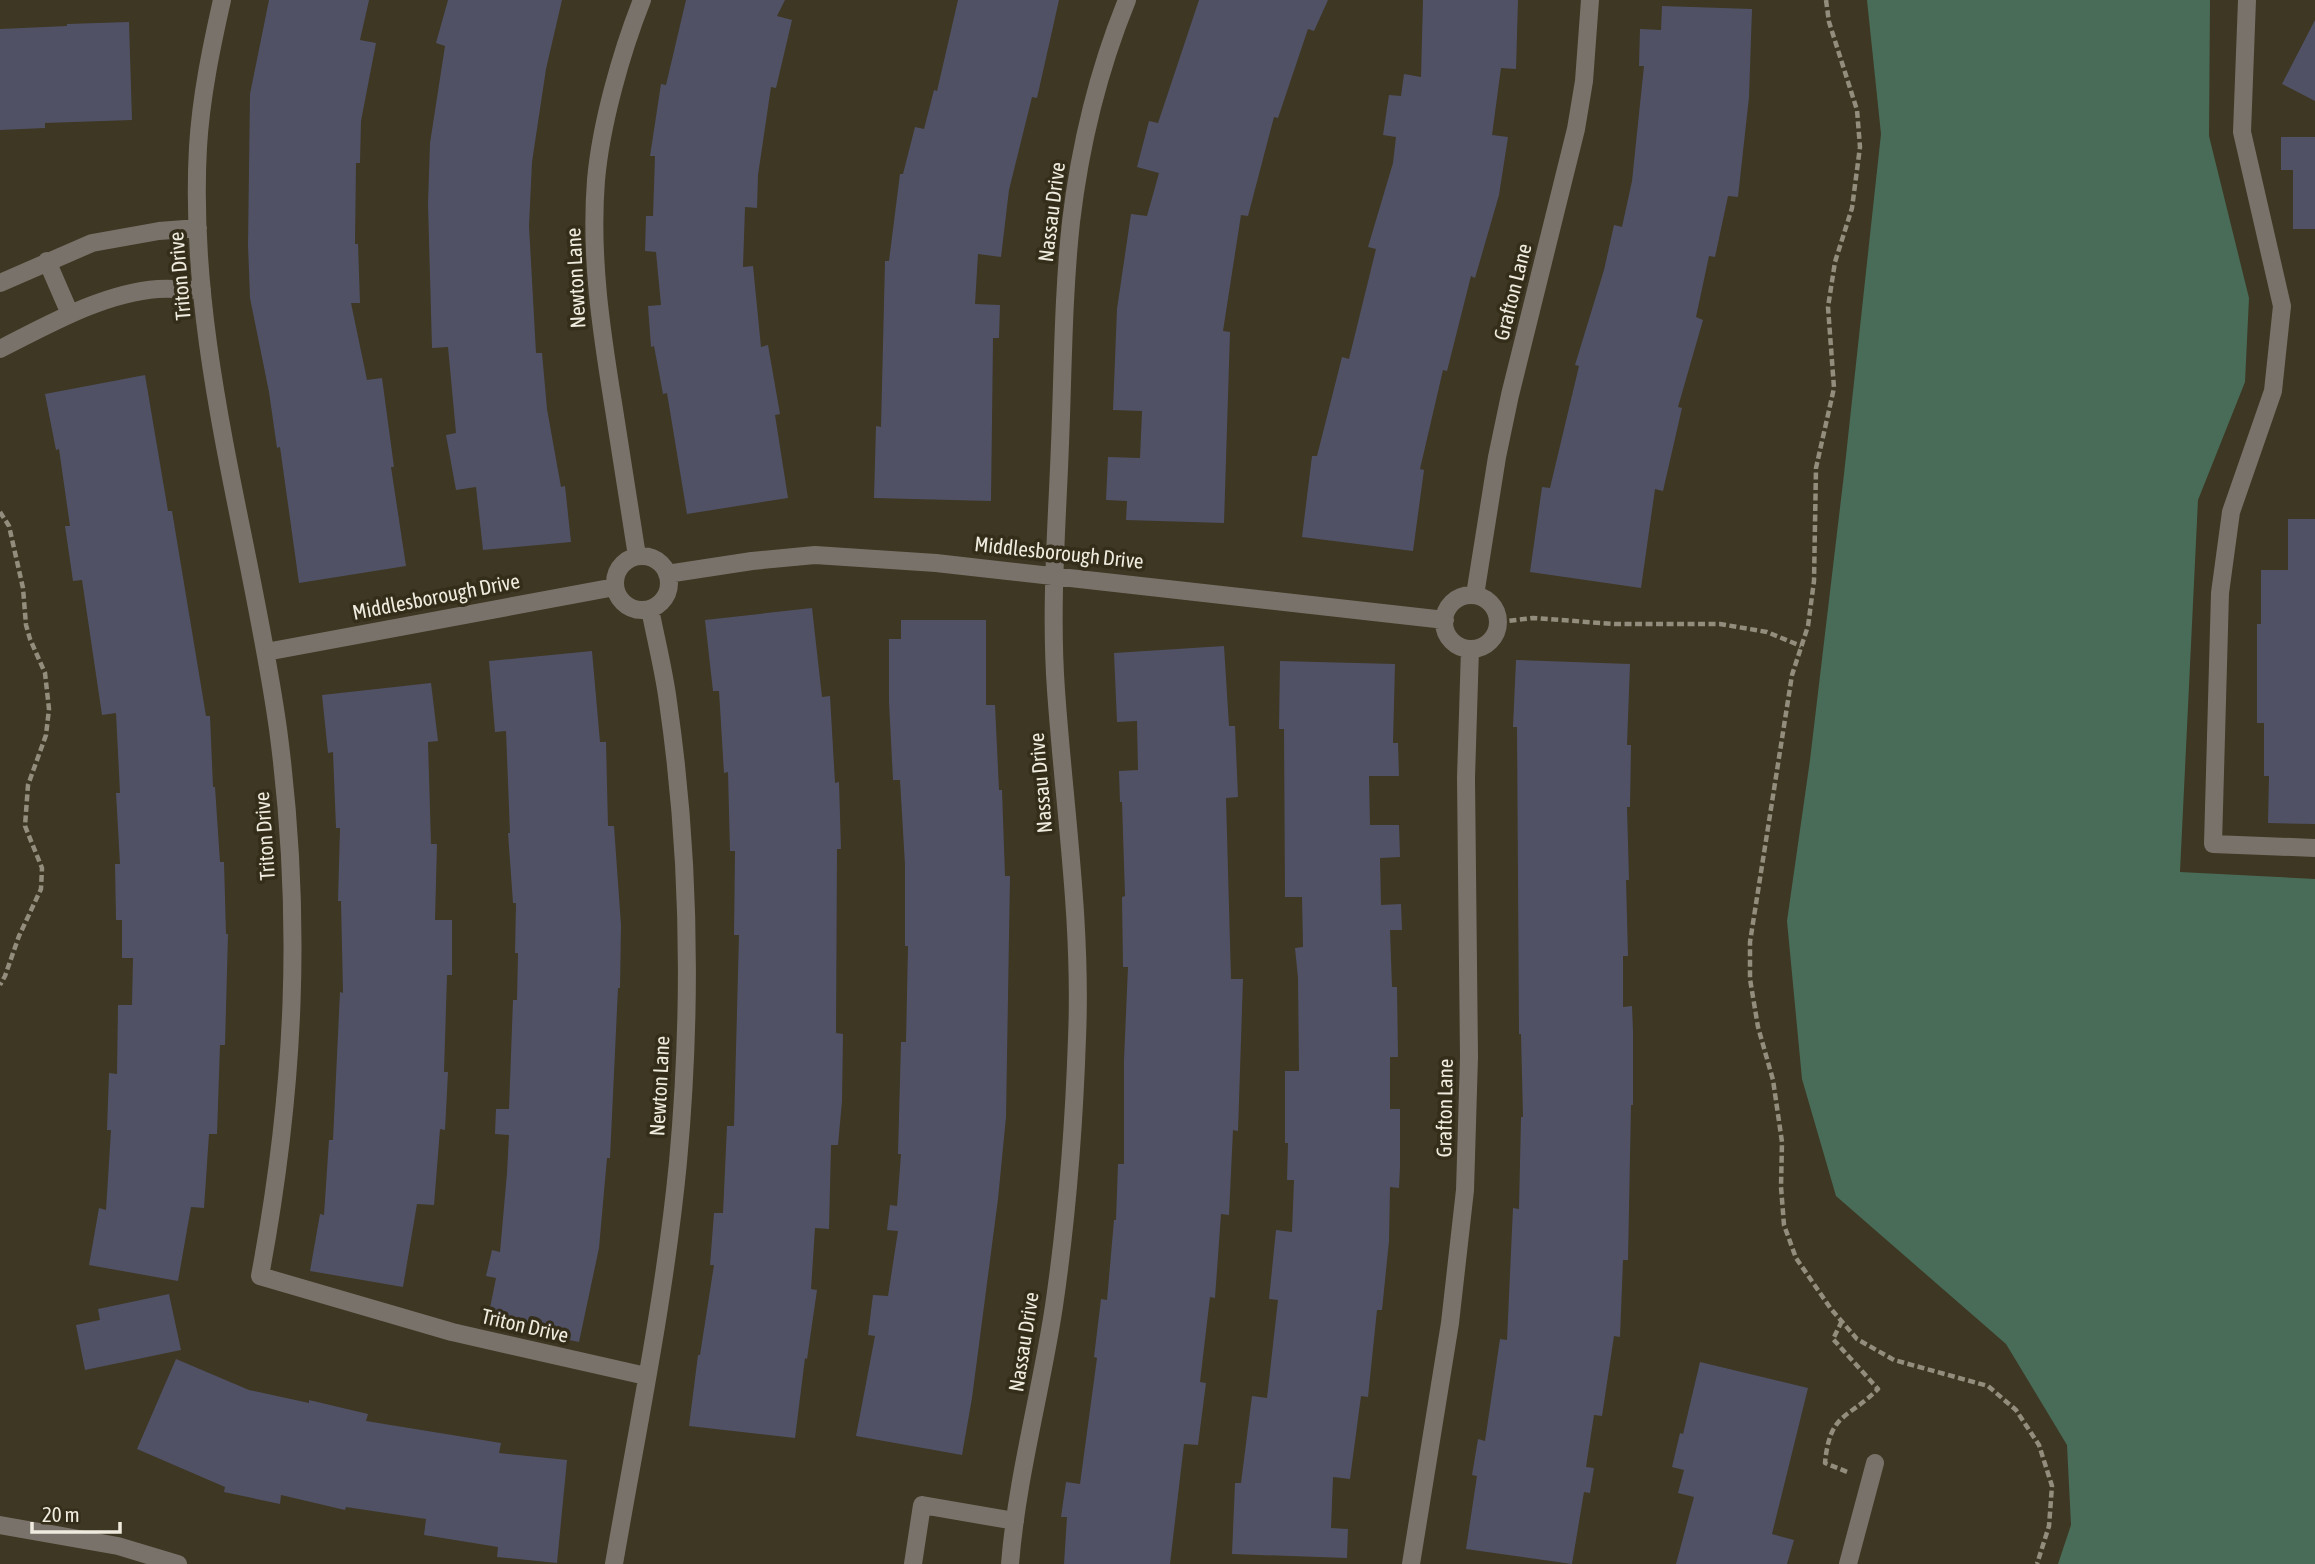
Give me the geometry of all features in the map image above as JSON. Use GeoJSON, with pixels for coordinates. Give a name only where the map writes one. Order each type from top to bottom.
{"type":"FeatureCollection","features":[{"type":"Feature","properties":{"kind":"street","name":"Triton Drive"},"geometry":{"type":"LineString","coordinates":[[222,0],[203,99],[198,149],[198,228],[202,290],[213,376],[266,652],[286,797],[292,865],[293,989],[289,1072],[283,1140],[260,1276],[452,1332],[646,1376]]}},
{"type":"Feature","properties":{"kind":"street","name":"Newton Lane"},"geometry":{"type":"LineString","coordinates":[[637,556],[603,341],[596,283],[594,231],[596,179],[606,123],[617,77],[642,0]]}},
{"type":"Feature","properties":{"kind":"street","name":"Nassau Drive"},"geometry":{"type":"LineString","coordinates":[[1010,1564],[1015,1521],[1054,1306],[1073,1126],[1077,1048],[1078,946],[1055,685],[1055,575],[1071,223],[1089,119],[1103,68],[1127,0]]}},
{"type":"Feature","properties":{"kind":"street","name":"Grafton Lane"},"geometry":{"type":"LineString","coordinates":[[1475,595],[1497,457],[1510,395],[1576,129],[1584,81],[1590,0]]}},
{"type":"Feature","properties":{"kind":"street"},"geometry":{"type":"LineString","coordinates":[[2247,0],[2242,132],[2282,306],[2273,391],[2231,512],[2220,593],[2213,844],[2315,848]]}},
{"type":"Feature","properties":{"kind":"street"},"geometry":{"type":"LineString","coordinates":[[0,283],[92,243],[124,236],[198,228]]}},
{"type":"Feature","properties":{"kind":"street"},"geometry":{"type":"LineString","coordinates":[[47,261],[70,314]]}},
{"type":"Feature","properties":{"kind":"street"},"geometry":{"type":"LineString","coordinates":[[0,349],[70,314],[109,300],[157,289],[202,290]]}},
{"type":"Feature","properties":{"kind":"street","name":"Middlesborough Drive"},"geometry":{"type":"LineString","coordinates":[[667,574],[815,555],[1055,575],[1445,620]]}},
{"type":"Feature","properties":{"kind":"street"},"geometry":{"type":"LineString","coordinates":[[637,556],[659,562],[667,574],[669,583],[664,599],[650,609],[631,608],[623,603],[615,587],[617,570],[629,559],[637,556]]}},
{"type":"Feature","properties":{"kind":"street","name":"Middlesborough Drive"},"geometry":{"type":"LineString","coordinates":[[266,652],[615,587]]}},
{"type":"Feature","properties":{"kind":"street"},"geometry":{"type":"LineString","coordinates":[[1475,595],[1493,606],[1499,622],[1493,638],[1479,648],[1470,649],[1453,642],[1447,635],[1445,620],[1448,608],[1454,601],[1462,596],[1475,595]]}},
{"type":"Feature","properties":{"kind":"street","name":"Newton Lane"},"geometry":{"type":"LineString","coordinates":[[614,1564],[669,1239],[678,1162],[687,1009],[684,867],[677,777],[668,700],[650,609]]}},
{"type":"Feature","properties":{"kind":"street","name":"Grafton Lane"},"geometry":{"type":"LineString","coordinates":[[1411,1564],[1450,1323],[1465,1190],[1469,1057],[1466,778],[1470,649]]}},
{"type":"Feature","properties":{"kind":"street"},"geometry":{"type":"LineString","coordinates":[[1848,1564],[1872,1472]]}},
{"type":"Feature","properties":{"kind":"street"},"geometry":{"type":"LineString","coordinates":[[913,1564],[922,1505],[1015,1521]]}},
{"type":"Feature","properties":{"kind":"street"},"geometry":{"type":"LineString","coordinates":[[0,1525],[118,1546],[178,1564]]}},
{"type":"Feature","properties":{"kind":"path"},"geometry":{"type":"LineString","coordinates":[[1826,0],[1829,22],[1857,110],[1860,147],[1852,208],[1835,262],[1828,307],[1834,388],[1816,468],[1814,581],[1808,626],[1792,675],[1750,942],[1749,979],[1758,1027],[1773,1080],[1782,1142],[1784,1224],[1796,1258],[1857,1339],[1894,1360],[1988,1386],[2016,1410],[2039,1445],[2052,1486],[2049,1526],[2036,1564]]}},
{"type":"Feature","properties":{"kind":"path"},"geometry":{"type":"LineString","coordinates":[[0,512],[9,526],[23,588],[30,639],[46,673],[49,709],[46,735],[28,785],[25,826],[42,868],[41,889],[0,985]]}},
{"type":"Feature","properties":{"kind":"path"},"geometry":{"type":"LineString","coordinates":[[1499,622],[1533,618],[1615,624],[1720,624],[1767,632],[1801,646]]}},
{"type":"Feature","properties":{"kind":"path"},"geometry":{"type":"LineString","coordinates":[[1842,1321],[1833,1339],[1878,1389],[1843,1416],[1834,1427],[1827,1441],[1825,1464],[1872,1472]]}},
{"type":"Feature","properties":{"kind":"green space"},"geometry":{"type":"Polygon","coordinates":[[[1867,0],[2210,0],[2209,136],[2249,298],[2245,382],[2198,500],[2180,872],[2315,879],[2315,1564],[2058,1564],[2071,1525],[2067,1445],[2006,1344],[1836,1196],[1802,1079],[1787,921],[1810,760],[1881,134],[1867,0]]]}},
{"type":"Feature","properties":{"kind":"building"},"geometry":{"type":"Polygon","coordinates":[[[269,0],[369,0],[360,40],[376,43],[361,121],[360,163],[356,163],[355,244],[358,244],[360,303],[351,303],[367,380],[382,378],[394,467],[391,467],[406,566],[299,583],[280,447],[277,448],[250,298],[250,94],[269,0]]]}},
{"type":"Feature","properties":{"kind":"building"},"geometry":{"type":"Polygon","coordinates":[[[448,0],[562,0],[546,69],[532,162],[529,226],[536,353],[542,353],[547,409],[561,487],[565,486],[571,542],[483,550],[476,487],[456,490],[446,435],[456,433],[448,347],[432,348],[428,204],[430,143],[445,46],[436,43],[448,0]]]}},
{"type":"Feature","properties":{"kind":"building"},"geometry":{"type":"Polygon","coordinates":[[[686,0],[785,0],[777,16],[792,20],[776,88],[771,87],[758,175],[757,208],[745,207],[743,267],[753,266],[761,347],[768,345],[780,414],[775,415],[788,498],[687,514],[667,393],[663,394],[654,346],[651,347],[648,306],[661,305],[656,252],[645,251],[646,216],[653,216],[655,156],[650,156],[661,84],[666,85],[686,0]]]}},
{"type":"Feature","properties":{"kind":"building"},"geometry":{"type":"Polygon","coordinates":[[[958,0],[1059,0],[1037,98],[1032,97],[1009,190],[1001,257],[978,254],[975,304],[1000,305],[999,338],[993,338],[991,501],[874,498],[876,426],[881,427],[885,261],[889,261],[900,174],[903,174],[915,127],[924,129],[934,90],[937,91],[958,0]]]}},
{"type":"Feature","properties":{"kind":"building"},"geometry":{"type":"Polygon","coordinates":[[[1199,0],[1328,0],[1314,31],[1308,29],[1278,118],[1274,117],[1248,216],[1241,215],[1223,331],[1230,332],[1224,523],[1126,520],[1127,501],[1106,500],[1108,457],[1140,458],[1142,411],[1113,410],[1117,309],[1131,214],[1147,216],[1159,173],[1137,167],[1149,121],[1158,123],[1199,0]]]}},
{"type":"Feature","properties":{"kind":"building"},"geometry":{"type":"Polygon","coordinates":[[[1423,0],[1518,0],[1516,69],[1501,68],[1492,135],[1508,137],[1499,195],[1475,278],[1471,276],[1447,371],[1443,370],[1420,469],[1424,470],[1413,551],[1302,537],[1312,456],[1317,456],[1342,357],[1349,359],[1376,249],[1368,247],[1393,163],[1396,137],[1383,135],[1389,95],[1401,96],[1404,74],[1421,77],[1423,0]]]}},
{"type":"Feature","properties":{"kind":"building"},"geometry":{"type":"Polygon","coordinates":[[[1662,6],[1752,9],[1749,97],[1738,197],[1728,196],[1715,257],[1709,256],[1696,317],[1703,320],[1678,407],[1682,408],[1663,491],[1655,489],[1641,588],[1530,572],[1542,487],[1550,488],[1579,366],[1575,365],[1604,270],[1614,225],[1622,227],[1632,181],[1644,66],[1639,66],[1640,29],[1661,30],[1662,6]]]}},
{"type":"Feature","properties":{"kind":"building"},"geometry":{"type":"Polygon","coordinates":[[[2315,20],[2315,101],[2282,84],[2315,20]]]}},
{"type":"Feature","properties":{"kind":"building"},"geometry":{"type":"Polygon","coordinates":[[[129,22],[132,120],[45,123],[45,128],[0,130],[0,29],[129,22]]]}},
{"type":"Feature","properties":{"kind":"building"},"geometry":{"type":"Polygon","coordinates":[[[2281,137],[2315,137],[2315,229],[2293,229],[2293,170],[2281,170],[2281,137]]]}},
{"type":"Feature","properties":{"kind":"building"},"geometry":{"type":"Polygon","coordinates":[[[145,375],[168,511],[172,511],[206,716],[210,716],[213,787],[220,862],[224,862],[228,934],[225,1045],[220,1045],[217,1134],[209,1134],[204,1208],[191,1207],[178,1281],[89,1265],[99,1208],[106,1210],[111,1130],[107,1130],[109,1073],[117,1074],[118,1005],[132,1005],[133,958],[122,958],[122,920],[116,920],[115,864],[120,864],[116,793],[120,793],[116,713],[102,715],[82,580],[73,581],[65,526],[70,526],[59,449],[56,450],[45,394],[145,375]]]}},
{"type":"Feature","properties":{"kind":"building"},"geometry":{"type":"Polygon","coordinates":[[[2288,519],[2315,519],[2315,824],[2268,823],[2269,776],[2264,776],[2264,723],[2257,723],[2257,624],[2261,624],[2261,570],[2288,570],[2288,519]]]}},
{"type":"Feature","properties":{"kind":"building"},"geometry":{"type":"Polygon","coordinates":[[[812,608],[822,697],[830,696],[835,783],[839,782],[841,849],[837,849],[836,1033],[843,1034],[842,1101],[838,1145],[831,1145],[829,1229],[815,1228],[811,1289],[817,1290],[795,1438],[689,1426],[714,1265],[710,1265],[714,1213],[723,1213],[727,1126],[734,1126],[739,935],[734,935],[735,851],[730,851],[728,772],[724,773],[719,691],[713,691],[705,620],[812,608]]]}},
{"type":"Feature","properties":{"kind":"building"},"geometry":{"type":"Polygon","coordinates":[[[901,620],[986,620],[986,705],[995,705],[1005,876],[1010,876],[1006,1117],[998,1199],[962,1455],[856,1436],[875,1336],[868,1335],[873,1295],[888,1296],[898,1231],[887,1230],[890,1205],[897,1206],[901,1154],[898,1154],[901,1042],[906,1042],[908,946],[905,946],[905,865],[900,780],[893,780],[889,639],[901,639],[901,620]]]}},
{"type":"Feature","properties":{"kind":"building"},"geometry":{"type":"Polygon","coordinates":[[[1224,646],[1229,726],[1235,726],[1238,797],[1226,798],[1231,979],[1243,979],[1238,1131],[1233,1130],[1229,1215],[1221,1214],[1215,1298],[1210,1297],[1200,1382],[1206,1383],[1198,1445],[1184,1444],[1170,1564],[1064,1564],[1067,1517],[1061,1517],[1066,1482],[1080,1484],[1097,1358],[1094,1357],[1101,1299],[1107,1300],[1116,1220],[1118,1164],[1124,1164],[1124,1060],[1128,967],[1123,967],[1122,897],[1125,896],[1119,771],[1138,770],[1137,721],[1117,722],[1114,653],[1224,646]]]}},
{"type":"Feature","properties":{"kind":"building"},"geometry":{"type":"Polygon","coordinates":[[[592,651],[600,742],[606,742],[608,826],[614,826],[621,925],[620,988],[610,1158],[607,1158],[599,1248],[579,1342],[487,1323],[496,1278],[486,1276],[492,1250],[500,1252],[509,1135],[495,1134],[496,1109],[509,1109],[513,1000],[517,1000],[518,953],[515,953],[516,903],[513,903],[508,833],[506,731],[495,732],[489,661],[592,651]]]}},
{"type":"Feature","properties":{"kind":"building"},"geometry":{"type":"Polygon","coordinates":[[[1516,660],[1630,664],[1627,745],[1631,745],[1630,807],[1627,807],[1629,880],[1626,880],[1628,956],[1623,956],[1623,1007],[1632,1006],[1633,1032],[1628,1260],[1623,1260],[1620,1337],[1614,1336],[1602,1416],[1594,1415],[1586,1467],[1594,1468],[1590,1493],[1584,1492],[1572,1564],[1466,1549],[1477,1476],[1472,1475],[1478,1439],[1485,1441],[1500,1339],[1507,1340],[1513,1208],[1519,1209],[1523,1117],[1519,1034],[1517,727],[1513,727],[1516,660]]]}},
{"type":"Feature","properties":{"kind":"building"},"geometry":{"type":"Polygon","coordinates":[[[1280,661],[1395,664],[1393,743],[1398,743],[1399,776],[1369,776],[1370,825],[1399,825],[1400,857],[1380,858],[1381,905],[1401,904],[1402,930],[1390,930],[1392,987],[1397,987],[1398,1057],[1390,1057],[1390,1109],[1400,1109],[1399,1188],[1390,1187],[1389,1241],[1382,1310],[1377,1310],[1368,1397],[1361,1396],[1350,1479],[1333,1477],[1331,1528],[1348,1529],[1347,1558],[1232,1554],[1235,1483],[1241,1483],[1252,1396],[1267,1398],[1278,1300],[1269,1299],[1276,1230],[1292,1232],[1294,1180],[1287,1180],[1285,1071],[1299,1071],[1295,948],[1303,947],[1302,897],[1285,897],[1284,729],[1279,729],[1280,661]]]}},
{"type":"Feature","properties":{"kind":"building"},"geometry":{"type":"Polygon","coordinates":[[[431,683],[438,741],[428,742],[431,844],[437,844],[435,920],[452,920],[452,975],[447,975],[444,1072],[448,1072],[445,1130],[440,1129],[434,1205],[417,1204],[403,1287],[310,1271],[320,1214],[324,1215],[329,1140],[333,1140],[340,992],[343,993],[341,901],[338,901],[340,828],[336,828],[333,752],[328,753],[322,695],[431,683]]]}},
{"type":"Feature","properties":{"kind":"building"},"geometry":{"type":"Polygon","coordinates":[[[169,1294],[181,1350],[85,1370],[76,1325],[100,1320],[98,1309],[169,1294]]]}},
{"type":"Feature","properties":{"kind":"building"},"geometry":{"type":"Polygon","coordinates":[[[176,1359],[249,1390],[368,1414],[366,1421],[501,1443],[499,1453],[567,1460],[557,1563],[497,1557],[498,1547],[424,1535],[426,1519],[346,1507],[345,1510],[281,1495],[280,1504],[224,1492],[225,1487],[137,1449],[176,1359]]]}},
{"type":"Feature","properties":{"kind":"building"},"geometry":{"type":"Polygon","coordinates":[[[1700,1362],[1808,1388],[1772,1534],[1794,1540],[1787,1564],[1676,1564],[1694,1497],[1678,1493],[1684,1470],[1672,1467],[1680,1433],[1683,1434],[1700,1362]]]}}]}
